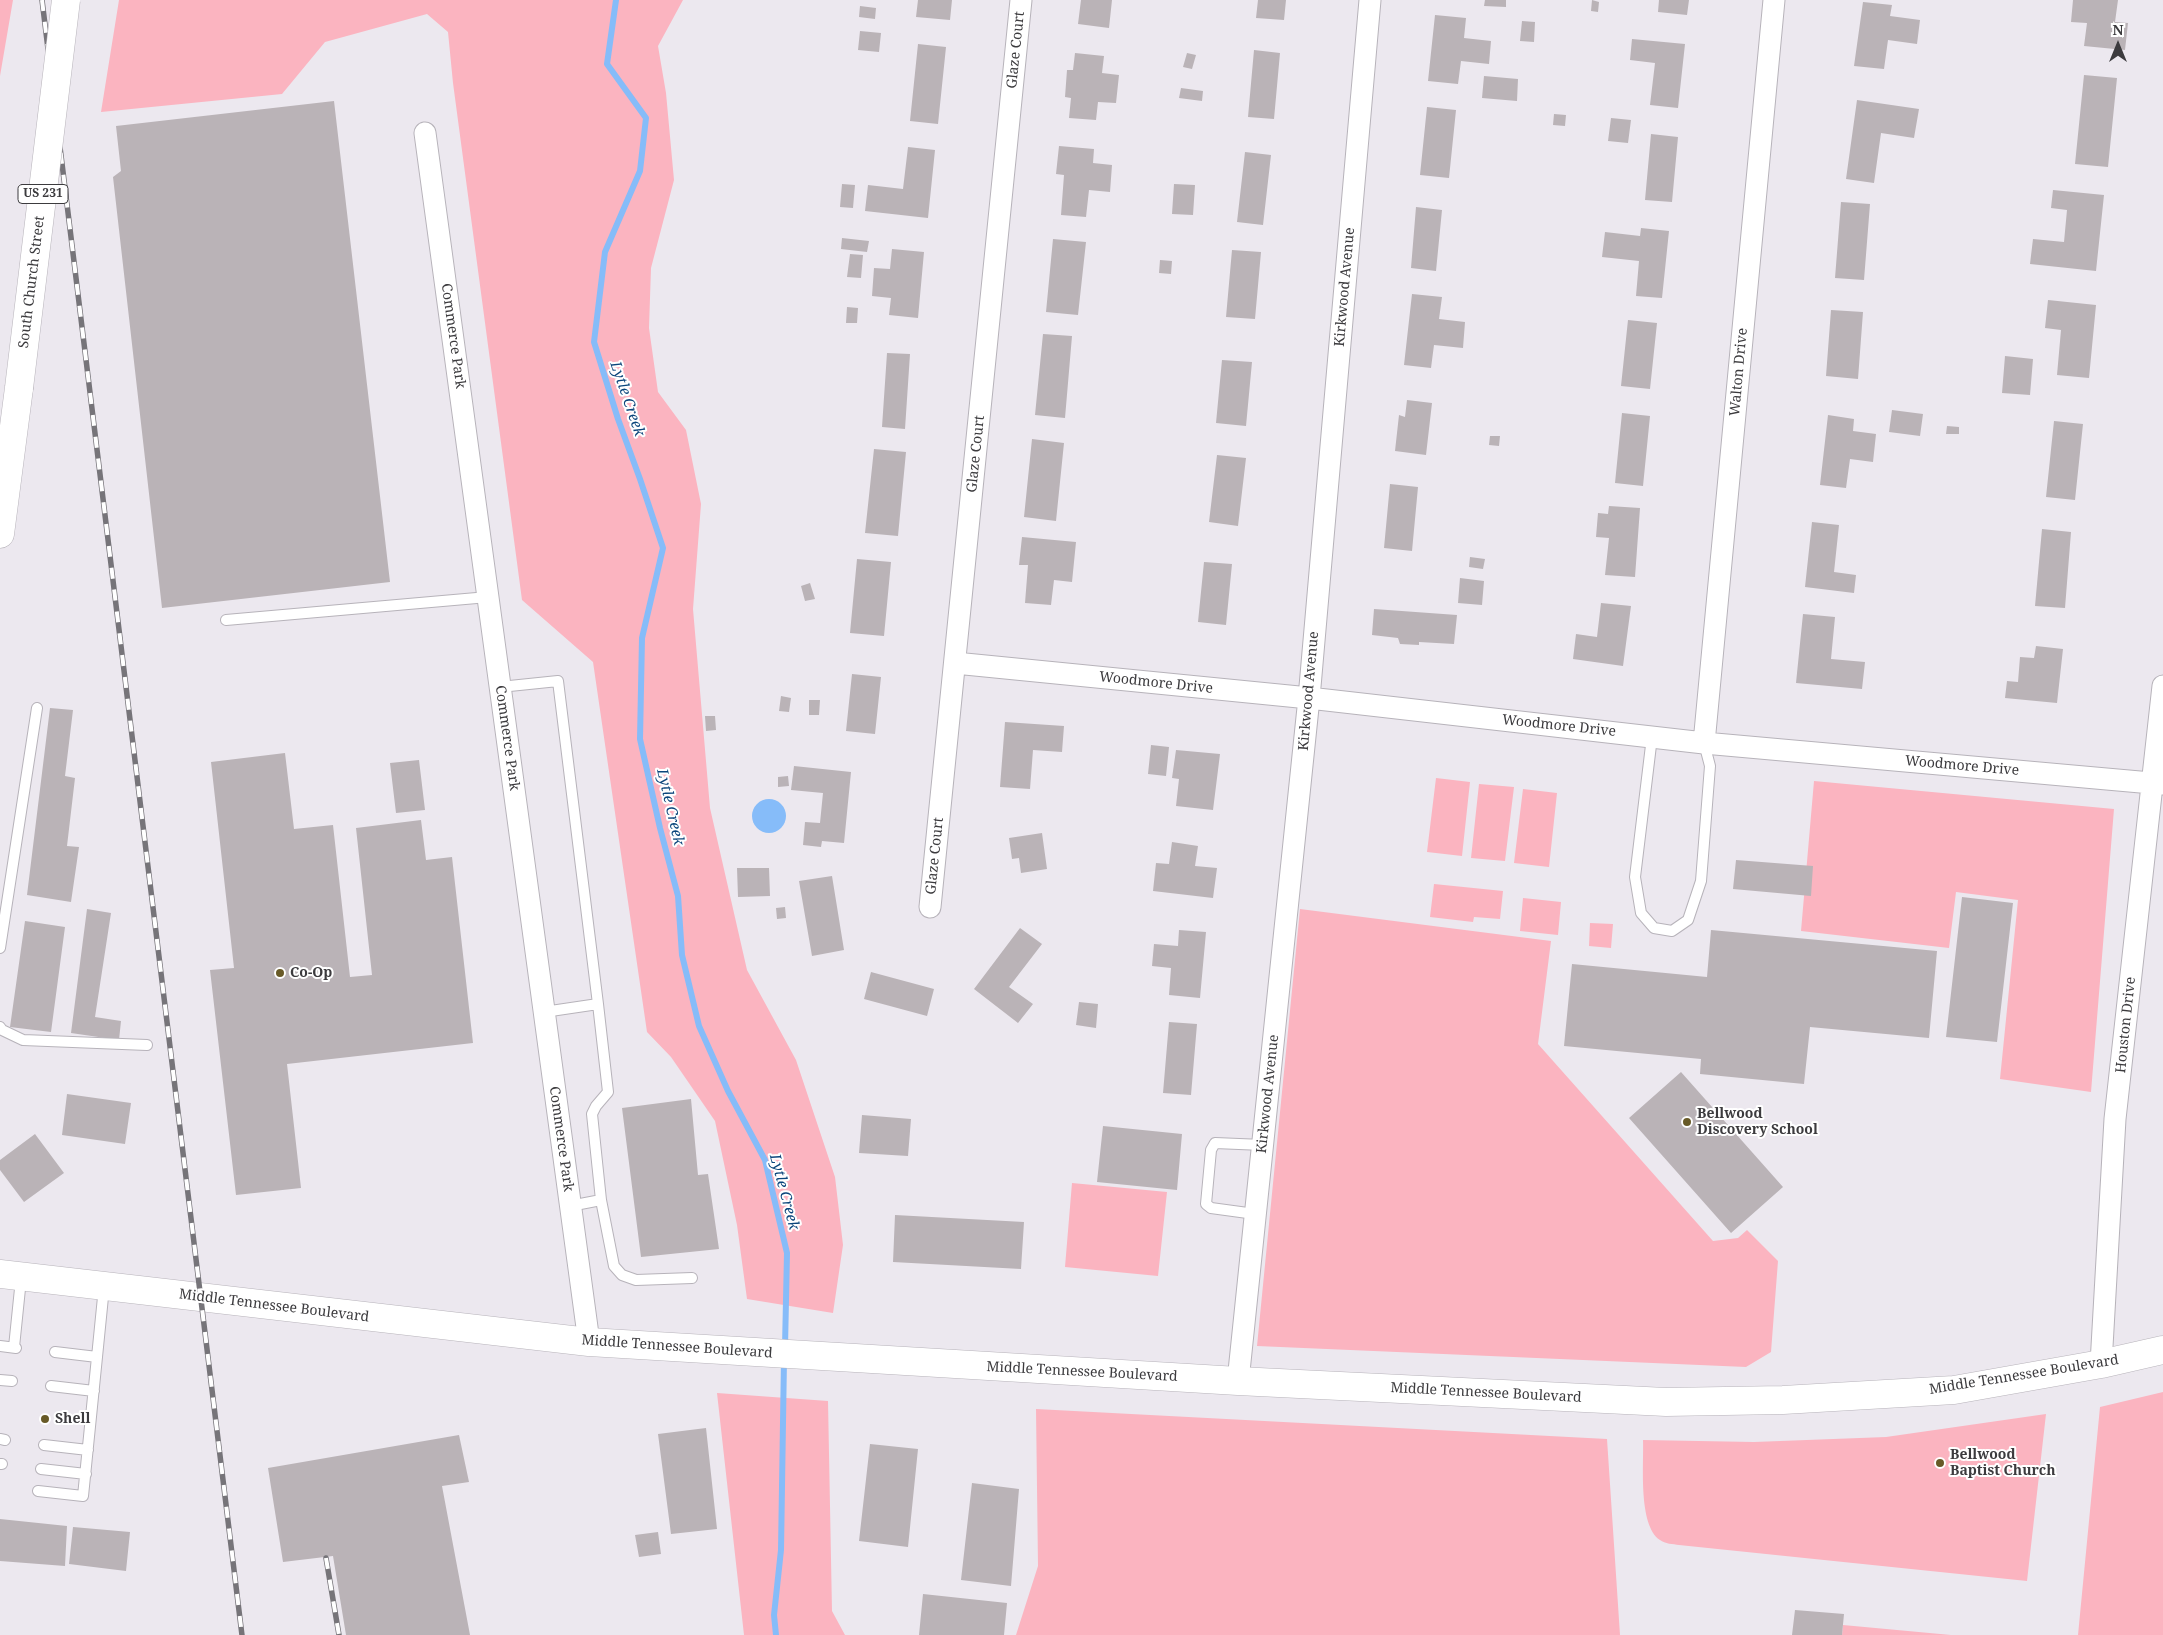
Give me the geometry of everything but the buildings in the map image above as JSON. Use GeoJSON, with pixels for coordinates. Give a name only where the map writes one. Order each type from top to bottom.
{"type":"FeatureCollection","features":[{"type":"Feature","properties":{"kind":"main road","name":"South Church Street"},"geometry":{"type":"LineString","coordinates":[[0,534],[66,0]]}},
{"type":"Feature","properties":{"kind":"main road","name":"Middle Tennessee Boulevard"},"geometry":{"type":"LineString","coordinates":[[11,1275],[589,1342],[1238,1381],[1666,1402],[1783,1400],[1954,1390],[2101,1364],[2163,1350]]}},
{"type":"Feature","properties":{"kind":"street","name":"Glaze Court"},"geometry":{"type":"LineString","coordinates":[[930,907],[1021,0]]}},
{"type":"Feature","properties":{"kind":"street","name":"Kirkwood Avenue"},"geometry":{"type":"LineString","coordinates":[[1238,1381],[1309,698],[1370,0]]}},
{"type":"Feature","properties":{"kind":"street","name":"Walton Drive"},"geometry":{"type":"LineString","coordinates":[[1704,743],[1774,0]]}},
{"type":"Feature","properties":{"kind":"street","name":"Commerce Park"},"geometry":{"type":"LineString","coordinates":[[425,134],[589,1342]]}},
{"type":"Feature","properties":{"kind":"street","name":"Woodmore Drive"},"geometry":{"type":"LineString","coordinates":[[955,662],[1309,698],[1704,743],[2158,784]]}},
{"type":"Feature","properties":{"kind":"street","name":"Houston Drive"},"geometry":{"type":"LineString","coordinates":[[2101,1364],[2115,1119],[2158,784],[2163,686]]}},
{"type":"Feature","properties":{"kind":"lane"},"geometry":{"type":"LineString","coordinates":[[226,620],[488,597]]}},
{"type":"Feature","properties":{"kind":"lane"},"geometry":{"type":"LineString","coordinates":[[500,686],[558,681],[608,1092],[592,1114],[601,1200],[614,1266],[622,1275],[636,1280],[692,1278]]}},
{"type":"Feature","properties":{"kind":"lane"},"geometry":{"type":"LineString","coordinates":[[0,948],[37,708]]}},
{"type":"Feature","properties":{"kind":"lane"},"geometry":{"type":"LineString","coordinates":[[1652,737],[1634,877],[1641,913],[1654,928],[1672,931],[1688,920],[1701,880],[1710,766],[1704,743]]}},
{"type":"Feature","properties":{"kind":"lane"},"geometry":{"type":"LineString","coordinates":[[544,1012],[598,1004]]}},
{"type":"Feature","properties":{"kind":"lane"},"geometry":{"type":"LineString","coordinates":[[0,1027],[2,1030],[23,1040],[147,1045]]}},
{"type":"Feature","properties":{"kind":"lane"},"geometry":{"type":"LineString","coordinates":[[1255,1214],[1211,1208],[1206,1204],[1211,1150],[1215,1143],[1262,1145]]}},
{"type":"Feature","properties":{"kind":"lane"},"geometry":{"type":"LineString","coordinates":[[570,1206],[601,1200]]}},
{"type":"Feature","properties":{"kind":"lane"},"geometry":{"type":"LineString","coordinates":[[0,1346],[15,1348],[11,1275]]}},
{"type":"Feature","properties":{"kind":"lane"},"geometry":{"type":"LineString","coordinates":[[38,1491],[83,1496],[104,1287]]}},
{"type":"Feature","properties":{"kind":"lane"},"geometry":{"type":"LineString","coordinates":[[55,1352],[97,1357]]}},
{"type":"Feature","properties":{"kind":"lane"},"geometry":{"type":"LineString","coordinates":[[0,1380],[12,1381]]}},
{"type":"Feature","properties":{"kind":"lane"},"geometry":{"type":"LineString","coordinates":[[51,1386],[94,1391]]}},
{"type":"Feature","properties":{"kind":"lane"},"geometry":{"type":"LineString","coordinates":[[44,1445],[88,1450]]}},
{"type":"Feature","properties":{"kind":"lane"},"geometry":{"type":"LineString","coordinates":[[41,1469],[86,1474]]}},
{"type":"Feature","properties":{"kind":"shaded area"},"geometry":{"type":"Polygon","coordinates":[[[0,0],[13,0],[0,76],[0,0]]]}},
{"type":"Feature","properties":{"kind":"shaded area"},"geometry":{"type":"Polygon","coordinates":[[[119,0],[683,0],[658,46],[666,93],[674,180],[651,268],[649,328],[658,392],[686,430],[701,504],[693,609],[710,808],[747,970],[796,1060],[835,1177],[843,1245],[833,1313],[747,1299],[737,1225],[715,1121],[671,1057],[647,1032],[593,662],[522,600],[453,83],[448,32],[427,14],[325,42],[282,94],[101,112],[119,0]]]}},
{"type":"Feature","properties":{"kind":"shaded area"},"geometry":{"type":"Polygon","coordinates":[[[1436,778],[1470,782],[1462,856],[1427,852],[1436,778]]]}},
{"type":"Feature","properties":{"kind":"shaded area"},"geometry":{"type":"Polygon","coordinates":[[[1814,781],[2114,809],[2091,1092],[2000,1079],[2018,900],[1956,892],[1949,948],[1801,931],[1814,781]]]}},
{"type":"Feature","properties":{"kind":"shaded area"},"geometry":{"type":"Polygon","coordinates":[[[1479,784],[1514,787],[1505,861],[1471,858],[1479,784]]]}},
{"type":"Feature","properties":{"kind":"shaded area"},"geometry":{"type":"Polygon","coordinates":[[[1523,789],[1557,793],[1549,867],[1514,863],[1523,789]]]}},
{"type":"Feature","properties":{"kind":"shaded area"},"geometry":{"type":"Polygon","coordinates":[[[1434,884],[1503,891],[1500,919],[1474,917],[1473,922],[1430,917],[1434,884]]]}},
{"type":"Feature","properties":{"kind":"shaded area"},"geometry":{"type":"Polygon","coordinates":[[[1523,898],[1561,902],[1558,935],[1520,931],[1523,898]]]}},
{"type":"Feature","properties":{"kind":"shaded area"},"geometry":{"type":"Polygon","coordinates":[[[1300,909],[1551,941],[1538,1044],[1713,1241],[1738,1238],[1747,1230],[1778,1261],[1771,1352],[1746,1367],[1257,1346],[1300,909]]]}},
{"type":"Feature","properties":{"kind":"shaded area"},"geometry":{"type":"Polygon","coordinates":[[[1590,923],[1613,924],[1611,948],[1589,946],[1590,923]]]}},
{"type":"Feature","properties":{"kind":"shaded area"},"geometry":{"type":"Polygon","coordinates":[[[1072,1183],[1167,1192],[1158,1276],[1065,1267],[1072,1183]]]}},
{"type":"Feature","properties":{"kind":"shaded area"},"geometry":{"type":"Polygon","coordinates":[[[2163,1392],[2163,1635],[2078,1635],[2100,1407],[2163,1392]]]}},
{"type":"Feature","properties":{"kind":"shaded area"},"geometry":{"type":"Polygon","coordinates":[[[717,1393],[828,1401],[832,1611],[845,1635],[744,1635],[717,1393]]]}},
{"type":"Feature","properties":{"kind":"shaded area"},"geometry":{"type":"Polygon","coordinates":[[[1036,1409],[1607,1439],[1620,1635],[1016,1635],[1038,1566],[1036,1409]]]}},
{"type":"Feature","properties":{"kind":"shaded area"},"geometry":{"type":"Polygon","coordinates":[[[2046,1414],[2027,1581],[1672,1544],[1660,1540],[1648,1522],[1643,1479],[1643,1440],[1754,1442],[1886,1437],[2046,1414]]]}},
{"type":"Feature","properties":{"kind":"shaded area"},"geometry":{"type":"Polygon","coordinates":[[[1843,1625],[1951,1635],[1842,1635],[1843,1625]]]}},
{"type":"Feature","properties":{"kind":"water"},"geometry":{"type":"Polygon","coordinates":[[[769,799],[776,800],[781,804],[785,809],[785,823],[781,828],[776,832],[769,833],[762,832],[757,828],[753,823],[752,816],[753,809],[757,804],[762,800],[769,799]]]}},
{"type":"Feature","properties":{"kind":"waterway","name":"Lytle Creek"},"geometry":{"type":"LineString","coordinates":[[616,0],[607,64],[646,118],[640,171],[605,252],[594,342],[618,419],[663,548],[642,638],[640,739],[678,896],[682,955],[699,1026],[728,1091],[765,1160],[787,1253],[785,1347]]}},
{"type":"Feature","properties":{"kind":"waterway","name":"Lytle Creek"},"geometry":{"type":"LineString","coordinates":[[776,1635],[774,1615],[781,1550],[784,1359]]}},
{"type":"Feature","properties":{"kind":"railway"},"geometry":{"type":"LineString","coordinates":[[42,0],[242,1635]]}},
{"type":"Feature","properties":{"kind":"railway"},"geometry":{"type":"LineString","coordinates":[[326,1558],[339,1635]]}},
{"type":"Feature","properties":{"kind":"place","name":"Co-Op"},"geometry":{"type":"Point","coordinates":[280,973]}},
{"type":"Feature","properties":{"kind":"place","name":"Bellwood Discovery School"},"geometry":{"type":"Point","coordinates":[1687,1122]}},
{"type":"Feature","properties":{"kind":"place","name":"Shell"},"geometry":{"type":"Point","coordinates":[45,1419]}},
{"type":"Feature","properties":{"kind":"place","name":"Bellwood Baptist Church"},"geometry":{"type":"Point","coordinates":[1940,1463]}}]}
